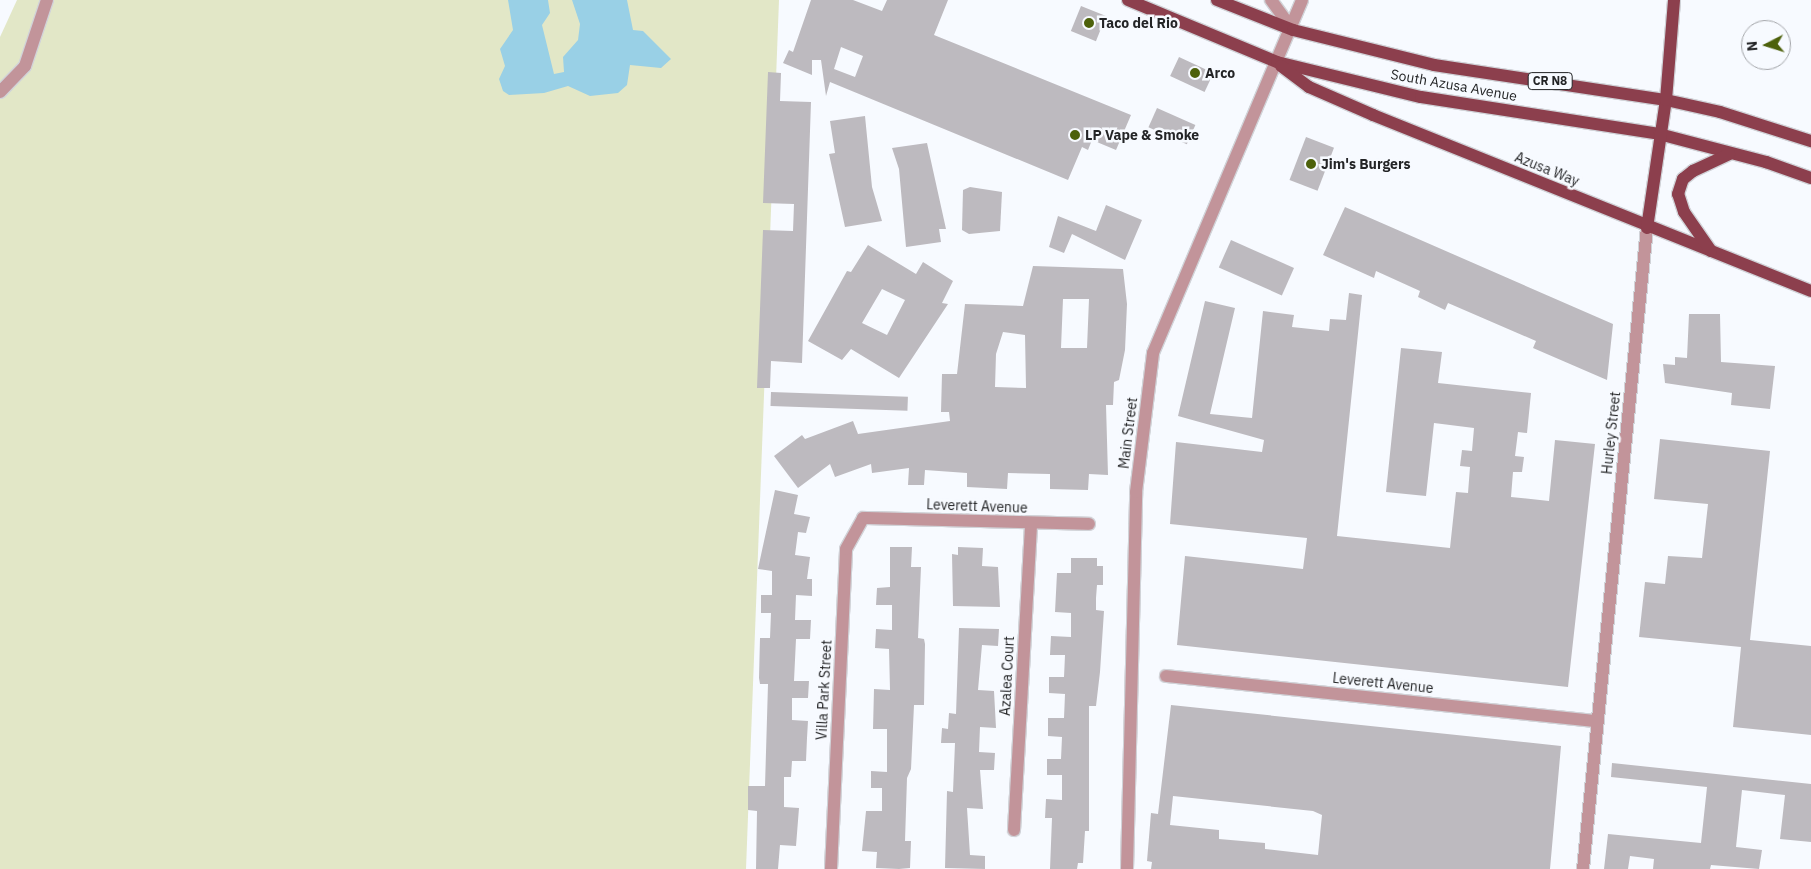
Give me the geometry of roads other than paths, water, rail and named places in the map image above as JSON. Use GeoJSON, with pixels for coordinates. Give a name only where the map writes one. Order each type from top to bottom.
{"type":"FeatureCollection","features":[{"type":"Feature","properties":{"kind":"main road","name":"South Azusa Avenue"},"geometry":{"type":"LineString","coordinates":[[1128,0],[1277,62],[1421,97],[1660,134],[1811,178]]}},
{"type":"Feature","properties":{"kind":"main road","name":"South Azusa Avenue"},"geometry":{"type":"LineString","coordinates":[[1217,0],[1293,30],[1434,65],[1666,100],[1720,112],[1811,141]]}},
{"type":"Feature","properties":{"kind":"main road","name":"Hurley Street"},"geometry":{"type":"LineString","coordinates":[[1647,228],[1666,100],[1674,0]]}},
{"type":"Feature","properties":{"kind":"main road","name":"Azusa Way"},"geometry":{"type":"LineString","coordinates":[[1277,62],[1309,87],[1647,228],[1811,291]]}},
{"type":"Feature","properties":{"kind":"main road"},"geometry":{"type":"LineString","coordinates":[[1711,251],[1684,212],[1678,194],[1683,179],[1729,154]]}},
{"type":"Feature","properties":{"kind":"street"},"geometry":{"type":"LineString","coordinates":[[0,92],[25,66],[47,0]]}},
{"type":"Feature","properties":{"kind":"street"},"geometry":{"type":"LineString","coordinates":[[1271,0],[1293,30]]}},
{"type":"Feature","properties":{"kind":"street","name":"Main Street"},"geometry":{"type":"LineString","coordinates":[[1127,869],[1136,492],[1152,352],[1201,231],[1293,30],[1302,0]]}},
{"type":"Feature","properties":{"kind":"street","name":"Hurley Street"},"geometry":{"type":"LineString","coordinates":[[1584,869],[1596,721],[1647,228]]}},
{"type":"Feature","properties":{"kind":"street","name":"Leverett Avenue"},"geometry":{"type":"LineString","coordinates":[[863,518],[1089,524]]}},
{"type":"Feature","properties":{"kind":"street","name":"Villa Park Street"},"geometry":{"type":"LineString","coordinates":[[831,869],[846,549],[863,518]]}},
{"type":"Feature","properties":{"kind":"street","name":"Azalea Court"},"geometry":{"type":"LineString","coordinates":[[1014,830],[1031,523]]}},
{"type":"Feature","properties":{"kind":"street","name":"Leverett Avenue"},"geometry":{"type":"LineString","coordinates":[[1166,676],[1596,721]]}},
{"type":"Feature","properties":{"kind":"water"},"geometry":{"type":"Polygon","coordinates":[[[508,0],[548,0],[550,13],[542,25],[554,74],[564,72],[563,57],[578,40],[580,24],[572,0],[627,0],[633,30],[643,31],[671,59],[661,68],[630,65],[627,85],[618,93],[590,96],[568,86],[544,93],[509,95],[503,91],[499,79],[505,66],[500,49],[513,30],[508,0]]]}},
{"type":"Feature","properties":{"kind":"place","name":"Taco del Rio"},"geometry":{"type":"Point","coordinates":[1089,23]}},
{"type":"Feature","properties":{"kind":"place","name":"Arco"},"geometry":{"type":"Point","coordinates":[1195,73]}},
{"type":"Feature","properties":{"kind":"place","name":"LP Vape & Smoke"},"geometry":{"type":"Point","coordinates":[1075,135]}},
{"type":"Feature","properties":{"kind":"place","name":"Jim's Burgers"},"geometry":{"type":"Point","coordinates":[1311,164]}}]}
